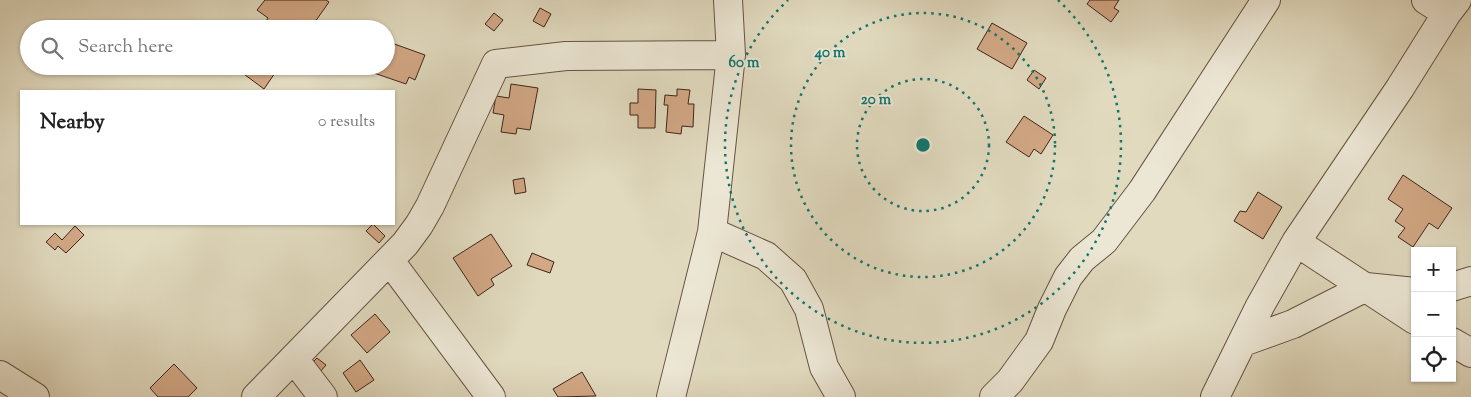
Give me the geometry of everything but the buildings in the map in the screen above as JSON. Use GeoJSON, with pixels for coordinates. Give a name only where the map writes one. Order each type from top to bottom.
{"type":"FeatureCollection","features":[{"type":"Feature","properties":{"kind":"street"},"geometry":{"type":"LineString","coordinates":[[671,397],[712,232],[731,55],[728,0]]}},
{"type":"Feature","properties":{"kind":"street"},"geometry":{"type":"LineString","coordinates":[[994,397],[1010,381],[1039,342],[1052,309],[1068,277],[1082,259],[1104,240],[1142,191],[1266,0]]}},
{"type":"Feature","properties":{"kind":"street"},"geometry":{"type":"LineString","coordinates":[[1215,397],[1260,306],[1296,242],[1395,96],[1443,4]]}},
{"type":"Feature","properties":{"kind":"street"},"geometry":{"type":"LineString","coordinates":[[256,397],[390,261],[410,238],[430,206],[496,64],[566,56],[731,55]]}},
{"type":"Feature","properties":{"kind":"street"},"geometry":{"type":"LineString","coordinates":[[712,232],[766,256],[793,280],[809,309],[824,366],[841,397]]}},
{"type":"Feature","properties":{"kind":"street"},"geometry":{"type":"LineString","coordinates":[[1296,242],[1411,317]]}},
{"type":"Feature","properties":{"kind":"street"},"geometry":{"type":"LineString","coordinates":[[390,261],[491,397]]}},
{"type":"Feature","properties":{"kind":"street"},"geometry":{"type":"LineString","coordinates":[[1456,286],[1471,281]]}},
{"type":"Feature","properties":{"kind":"street"},"geometry":{"type":"LineString","coordinates":[[1243,342],[1293,324],[1366,287],[1411,292]]}},
{"type":"Feature","properties":{"kind":"street"},"geometry":{"type":"LineString","coordinates":[[1456,344],[1471,353]]}},
{"type":"Feature","properties":{"kind":"street"},"geometry":{"type":"LineString","coordinates":[[294,360],[323,397]]}},
{"type":"Feature","properties":{"kind":"street"},"geometry":{"type":"LineString","coordinates":[[0,376],[35,397]]}}]}
